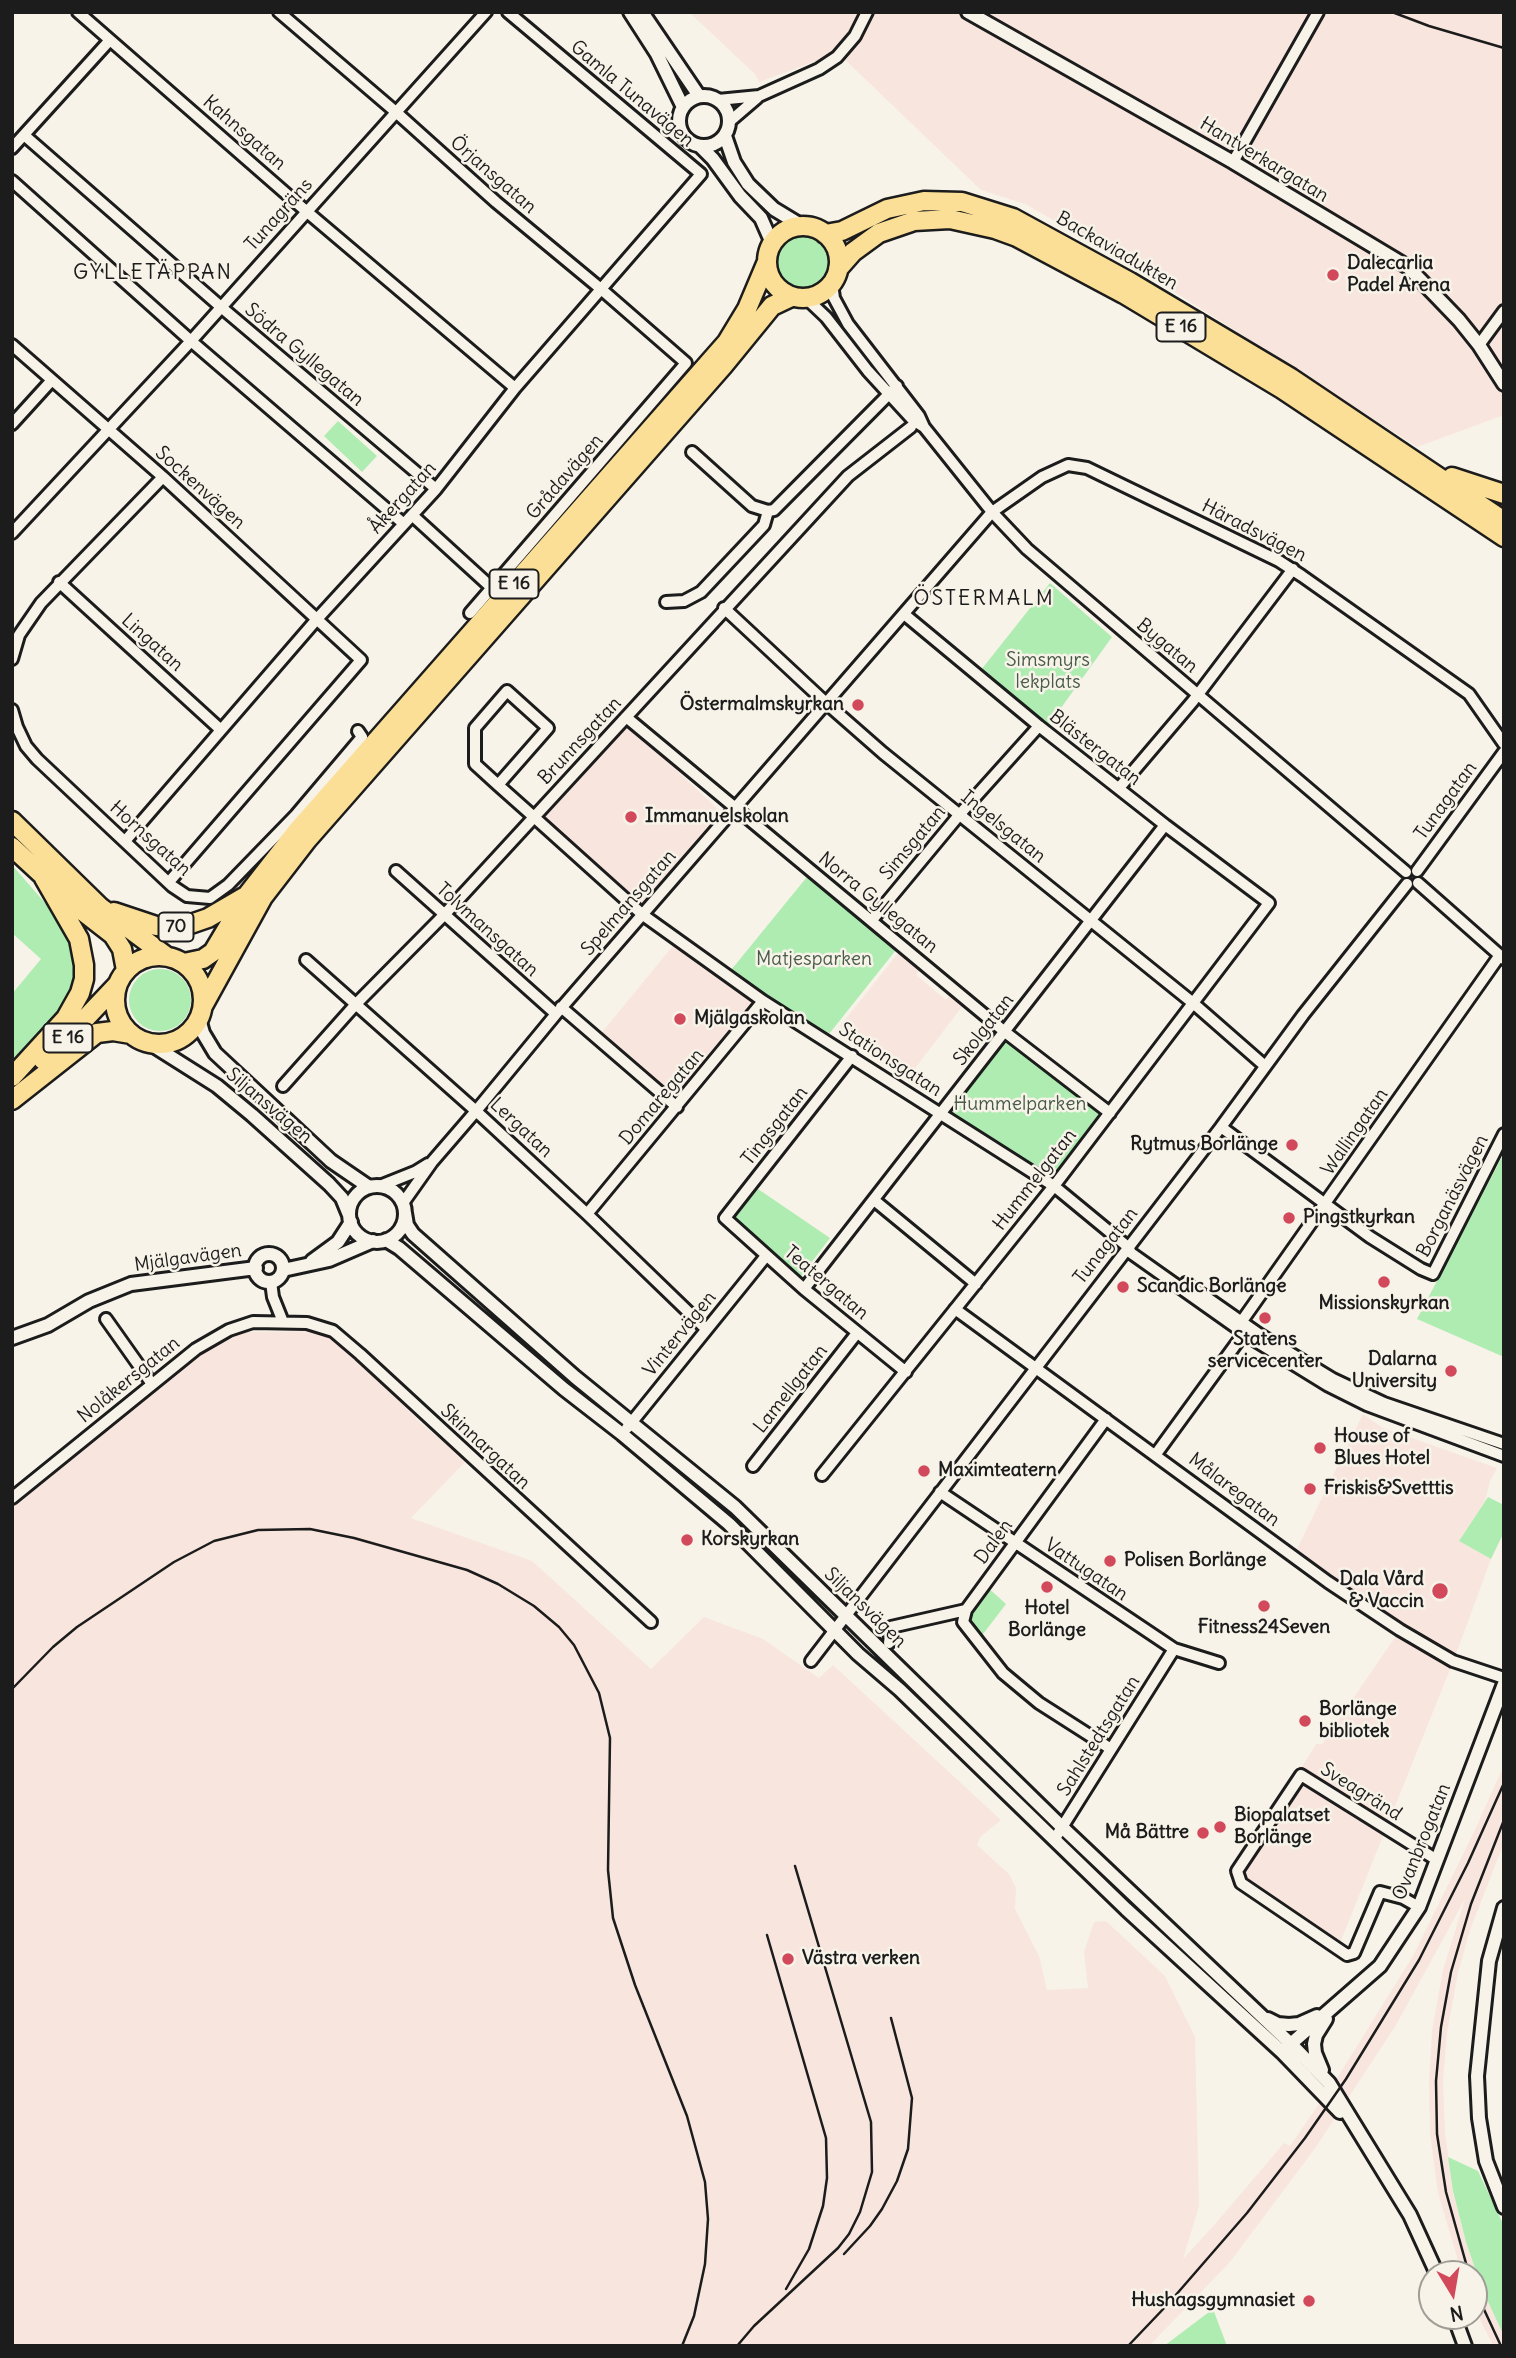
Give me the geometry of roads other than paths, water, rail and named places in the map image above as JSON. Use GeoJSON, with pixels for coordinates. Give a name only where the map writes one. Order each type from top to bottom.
{"type":"FeatureCollection","features":[{"type":"Feature","properties":{"kind":"highway","name":"Backaviadukten"},"geometry":{"type":"LineString","coordinates":[[825,234],[842,230],[887,209],[923,201],[962,202],[1013,218],[1094,261],[1291,379],[1504,521]]}},
{"type":"Feature","properties":{"kind":"highway","name":"Backaviadukten"},"geometry":{"type":"LineString","coordinates":[[835,277],[853,252],[879,233],[914,221],[959,221],[1017,237],[1124,294],[1206,342],[1282,389],[1504,537]]}},
{"type":"Feature","properties":{"kind":"highway"},"geometry":{"type":"LineString","coordinates":[[772,243],[785,230],[802,226],[814,228],[825,234],[836,247],[839,258],[835,277]]}},
{"type":"Feature","properties":{"kind":"highway","name":"E 16"},"geometry":{"type":"LineString","coordinates":[[184,963],[203,959],[213,953],[247,895],[297,831],[727,342],[747,309],[772,243]]}},
{"type":"Feature","properties":{"kind":"highway"},"geometry":{"type":"LineString","coordinates":[[766,264],[772,282],[780,291],[798,298]]}},
{"type":"Feature","properties":{"kind":"highway","name":"E 16"},"geometry":{"type":"LineString","coordinates":[[201,1012],[263,897],[307,840],[723,366],[772,306],[818,295],[835,277]]}},
{"type":"Feature","properties":{"kind":"highway"},"geometry":{"type":"LineString","coordinates":[[1420,464],[1467,484],[1504,494]]}},
{"type":"Feature","properties":{"kind":"highway","name":"70"},"geometry":{"type":"LineString","coordinates":[[12,821],[100,907],[166,956]]}},
{"type":"Feature","properties":{"kind":"highway"},"geometry":{"type":"LineString","coordinates":[[12,847],[44,878],[113,935],[122,949],[122,978],[115,999],[116,1012],[131,1034],[149,1043],[164,1044],[178,1040],[191,1031],[201,1012],[203,992],[198,979],[184,963],[166,956],[145,958],[122,978]]}},
{"type":"Feature","properties":{"kind":"highway"},"geometry":{"type":"LineString","coordinates":[[12,1077],[66,1018],[80,993],[84,979],[79,939],[44,878]]}},
{"type":"Feature","properties":{"kind":"highway","name":"70"},"geometry":{"type":"LineString","coordinates":[[100,907],[156,926],[182,927],[208,918],[247,895]]}},
{"type":"Feature","properties":{"kind":"highway","name":"E 16"},"geometry":{"type":"LineString","coordinates":[[12,1083],[64,1041],[122,978]]}},
{"type":"Feature","properties":{"kind":"highway","name":"E 16"},"geometry":{"type":"LineString","coordinates":[[12,1100],[97,1033],[113,1031],[131,1034]]}},
{"type":"Feature","properties":{"kind":"street","name":"Kahnsgatan"},"geometry":{"type":"LineString","coordinates":[[78,12],[306,211],[515,388]]}},
{"type":"Feature","properties":{"kind":"street","name":"Örjansgatan"},"geometry":{"type":"LineString","coordinates":[[279,12],[496,202],[686,363]]}},
{"type":"Feature","properties":{"kind":"street","name":"Tunagräns"},"geometry":{"type":"LineString","coordinates":[[12,533],[106,429],[191,341],[486,12]]}},
{"type":"Feature","properties":{"kind":"street","name":"Gamla Tunavägen"},"geometry":{"type":"LineString","coordinates":[[508,12],[701,174]]}},
{"type":"Feature","properties":{"kind":"street"},"geometry":{"type":"LineString","coordinates":[[630,12],[657,54],[683,107]]}},
{"type":"Feature","properties":{"kind":"street"},"geometry":{"type":"LineString","coordinates":[[642,12],[699,96]]}},
{"type":"Feature","properties":{"kind":"street"},"geometry":{"type":"LineString","coordinates":[[729,122],[759,96],[819,69],[837,57],[855,36],[867,12]]}},
{"type":"Feature","properties":{"kind":"street","name":"Hantverkargatan"},"geometry":{"type":"LineString","coordinates":[[968,12],[1233,162],[1408,267],[1448,307],[1479,345],[1504,384]]}},
{"type":"Feature","properties":{"kind":"street"},"geometry":{"type":"LineString","coordinates":[[1233,162],[1318,12]]}},
{"type":"Feature","properties":{"kind":"street"},"geometry":{"type":"LineString","coordinates":[[12,148],[110,40]]}},
{"type":"Feature","properties":{"kind":"street"},"geometry":{"type":"LineString","coordinates":[[700,146],[714,145],[725,136],[729,122],[727,110],[718,100],[709,96],[699,96],[683,107],[679,119],[681,131],[689,141],[700,146],[713,159],[740,196],[761,218],[772,243]]}},
{"type":"Feature","properties":{"kind":"street"},"geometry":{"type":"LineString","coordinates":[[718,100],[759,96]]}},
{"type":"Feature","properties":{"kind":"street","name":"Södra Gyllegatan"},"geometry":{"type":"LineString","coordinates":[[24,135],[436,489]]}},
{"type":"Feature","properties":{"kind":"street"},"geometry":{"type":"LineString","coordinates":[[725,136],[734,162],[748,184],[768,204],[802,226]]}},
{"type":"Feature","properties":{"kind":"street","name":"Åkergatan"},"geometry":{"type":"LineString","coordinates":[[126,840],[317,618],[436,489],[515,388],[701,174]]}},
{"type":"Feature","properties":{"kind":"street"},"geometry":{"type":"LineString","coordinates":[[12,181],[191,341],[404,524]]}},
{"type":"Feature","properties":{"kind":"street","name":"Bygatan"},"geometry":{"type":"LineString","coordinates":[[835,277],[838,309],[893,390]]}},
{"type":"Feature","properties":{"kind":"street","name":"Bygatan"},"geometry":{"type":"LineString","coordinates":[[798,298],[826,317],[919,415],[924,427],[992,512],[1027,549],[1502,957]]}},
{"type":"Feature","properties":{"kind":"street"},"geometry":{"type":"LineString","coordinates":[[1479,345],[1504,311]]}},
{"type":"Feature","properties":{"kind":"street","name":"Sockenvägen"},"geometry":{"type":"LineString","coordinates":[[12,345],[163,477],[361,660],[169,882]]}},
{"type":"Feature","properties":{"kind":"street","name":"Grådavägen"},"geometry":{"type":"LineString","coordinates":[[470,613],[686,363]]}},
{"type":"Feature","properties":{"kind":"street"},"geometry":{"type":"LineString","coordinates":[[12,424],[52,380]]}},
{"type":"Feature","properties":{"kind":"street"},"geometry":{"type":"LineString","coordinates":[[692,452],[752,506],[768,512],[781,506],[893,390]]}},
{"type":"Feature","properties":{"kind":"street","name":"Brunnsgatan"},"geometry":{"type":"LineString","coordinates":[[283,1086],[356,1004],[444,915],[848,476],[911,427]]}},
{"type":"Feature","properties":{"kind":"street","name":"Häradsvägen"},"geometry":{"type":"LineString","coordinates":[[992,512],[1042,477],[1076,464],[1293,569],[1469,694],[1504,744]]}},
{"type":"Feature","properties":{"kind":"street"},"geometry":{"type":"LineString","coordinates":[[12,659],[19,635],[41,603],[163,477]]}},
{"type":"Feature","properties":{"kind":"street"},"geometry":{"type":"LineString","coordinates":[[666,602],[684,601],[701,592],[764,525],[768,512]]}},
{"type":"Feature","properties":{"kind":"street","name":"Spelmansgatan"},"geometry":{"type":"LineString","coordinates":[[404,1208],[432,1161],[477,1111],[559,1010],[992,512]]}},
{"type":"Feature","properties":{"kind":"street"},"geometry":{"type":"LineString","coordinates":[[412,515],[492,588]]}},
{"type":"Feature","properties":{"kind":"street"},"geometry":{"type":"LineString","coordinates":[[1119,788],[1198,694],[1293,569]]}},
{"type":"Feature","properties":{"kind":"street","name":"Lingatan"},"geometry":{"type":"LineString","coordinates":[[59,582],[221,730]]}},
{"type":"Feature","properties":{"kind":"street","name":"Ingelsgatan"},"geometry":{"type":"LineString","coordinates":[[724,608],[883,753],[1193,1003],[1265,1066]]}},
{"type":"Feature","properties":{"kind":"street","name":"Blästergatan"},"geometry":{"type":"LineString","coordinates":[[904,614],[1039,726],[1269,903]]}},
{"type":"Feature","properties":{"kind":"street","name":"Stationsgatan"},"geometry":{"type":"LineString","coordinates":[[498,785],[548,728],[507,691],[475,728],[475,764],[498,785],[643,915],[763,1001],[1054,1186],[1128,1247],[1138,1251],[1327,1385],[1367,1405],[1504,1456]]}},
{"type":"Feature","properties":{"kind":"street","name":"Hornsgatan"},"geometry":{"type":"LineString","coordinates":[[12,710],[26,746],[37,759],[169,882],[187,896],[210,898],[228,886],[296,815],[362,737],[358,731]]}},
{"type":"Feature","properties":{"kind":"street","name":"Norra Gyllegatan"},"geometry":{"type":"LineString","coordinates":[[626,717],[1005,1032],[1110,1113]]}},
{"type":"Feature","properties":{"kind":"street","name":"Simsgatan"},"geometry":{"type":"LineString","coordinates":[[872,920],[960,814],[1039,726]]}},
{"type":"Feature","properties":{"kind":"street","name":"Tunagatan"},"geometry":{"type":"LineString","coordinates":[[811,1661],[1265,1066],[1412,878],[1504,752]]}},
{"type":"Feature","properties":{"kind":"street","name":"Skolgatan"},"geometry":{"type":"LineString","coordinates":[[804,1289],[1165,825]]}},
{"type":"Feature","properties":{"kind":"street","name":"Tolvmansgatan"},"geometry":{"type":"LineString","coordinates":[[396,871],[444,915],[677,1107]]}},
{"type":"Feature","properties":{"kind":"street","name":"Hummelgatan"},"geometry":{"type":"LineString","coordinates":[[822,1475],[1054,1186],[1269,903]]}},
{"type":"Feature","properties":{"kind":"street","name":"Wallingatan"},"geometry":{"type":"LineString","coordinates":[[1156,1454],[1324,1204],[1502,957]]}},
{"type":"Feature","properties":{"kind":"street","name":"Lergatan"},"geometry":{"type":"LineString","coordinates":[[306,960],[477,1111],[706,1329]]}},
{"type":"Feature","properties":{"kind":"street","name":"Domaregatan"},"geometry":{"type":"LineString","coordinates":[[587,1214],[763,1001]]}},
{"type":"Feature","properties":{"kind":"street","name":"Siljansvägen"},"geometry":{"type":"LineString","coordinates":[[201,1012],[207,1043],[215,1054],[331,1161],[374,1186]]}},
{"type":"Feature","properties":{"kind":"street","name":"Siljansvägen"},"geometry":{"type":"LineString","coordinates":[[149,1043],[217,1086],[245,1109],[329,1184],[342,1198],[350,1218]]}},
{"type":"Feature","properties":{"kind":"street","name":"Tingsgatan"},"geometry":{"type":"LineString","coordinates":[[724,1218],[852,1056]]}},
{"type":"Feature","properties":{"kind":"street"},"geometry":{"type":"LineString","coordinates":[[1221,1126],[1324,1204]]}},
{"type":"Feature","properties":{"kind":"street","name":"Borganäsvägen"},"geometry":{"type":"LineString","coordinates":[[1324,1204],[1387,1249],[1433,1273],[1504,1135]]}},
{"type":"Feature","properties":{"kind":"street","name":"Spelmansgatan"},"geometry":{"type":"LineString","coordinates":[[374,1186],[415,1172],[432,1161]]}},
{"type":"Feature","properties":{"kind":"street"},"geometry":{"type":"LineString","coordinates":[[283,1270],[329,1260],[400,1229],[404,1208],[394,1191],[374,1186],[355,1198],[350,1218],[338,1241],[306,1264]]}},
{"type":"Feature","properties":{"kind":"street"},"geometry":{"type":"LineString","coordinates":[[874,1200],[976,1284]]}},
{"type":"Feature","properties":{"kind":"street","name":"Siljansvägen"},"geometry":{"type":"LineString","coordinates":[[404,1208],[407,1225],[413,1234],[729,1524],[835,1630],[1054,1840],[1286,2048]]}},
{"type":"Feature","properties":{"kind":"street"},"geometry":{"type":"LineString","coordinates":[[350,1218],[359,1235],[380,1240]]}},
{"type":"Feature","properties":{"kind":"street","name":"Teatergatan"},"geometry":{"type":"LineString","coordinates":[[724,1218],[804,1289],[906,1372]]}},
{"type":"Feature","properties":{"kind":"street","name":"Siljansvägen"},"geometry":{"type":"LineString","coordinates":[[380,1240],[399,1248],[564,1389],[626,1429],[735,1507],[1062,1827],[1261,2016],[1286,2048]]}},
{"type":"Feature","properties":{"kind":"street"},"geometry":{"type":"LineString","coordinates":[[268,1254],[281,1260],[283,1270],[279,1278],[271,1282],[262,1279],[256,1268],[261,1257],[268,1254]]}},
{"type":"Feature","properties":{"kind":"street","name":"Vintervägen"},"geometry":{"type":"LineString","coordinates":[[626,1429],[766,1256]]}},
{"type":"Feature","properties":{"kind":"street","name":"Mjälgavägen"},"geometry":{"type":"LineString","coordinates":[[12,1338],[48,1325],[89,1301],[131,1284],[256,1268]]}},
{"type":"Feature","properties":{"kind":"street"},"geometry":{"type":"LineString","coordinates":[[271,1282],[273,1297],[283,1322]]}},
{"type":"Feature","properties":{"kind":"street","name":"Målaregatan"},"geometry":{"type":"LineString","coordinates":[[955,1309],[1324,1579],[1400,1630],[1453,1661],[1504,1678]]}},
{"type":"Feature","properties":{"kind":"street"},"geometry":{"type":"LineString","coordinates":[[106,1319],[152,1384]]}},
{"type":"Feature","properties":{"kind":"street","name":"Nolåkersgatan"},"geometry":{"type":"LineString","coordinates":[[12,1498],[195,1349],[253,1322],[283,1322]]}},
{"type":"Feature","properties":{"kind":"street","name":"Skinnargatan"},"geometry":{"type":"LineString","coordinates":[[283,1322],[307,1323],[333,1331],[650,1622]]}},
{"type":"Feature","properties":{"kind":"street","name":"Stationsgatan"},"geometry":{"type":"LineString","coordinates":[[1243,1327],[1370,1398],[1504,1444]]}},
{"type":"Feature","properties":{"kind":"street","name":"Lamellgatan"},"geometry":{"type":"LineString","coordinates":[[753,1466],[857,1333]]}},
{"type":"Feature","properties":{"kind":"street","name":"Dalen"},"geometry":{"type":"LineString","coordinates":[[966,1610],[1105,1419]]}},
{"type":"Feature","properties":{"kind":"street","name":"Vattugatan"},"geometry":{"type":"LineString","coordinates":[[940,1492],[1174,1650],[1219,1664]]}},
{"type":"Feature","properties":{"kind":"street"},"geometry":{"type":"LineString","coordinates":[[889,1643],[891,1627],[966,1610],[963,1622],[1003,1673],[1039,1703],[1111,1749]]}},
{"type":"Feature","properties":{"kind":"street","name":"Sahlstedtsgatan"},"geometry":{"type":"LineString","coordinates":[[1054,1840],[1174,1650]]}},
{"type":"Feature","properties":{"kind":"street","name":"Ovanbrogatan"},"geometry":{"type":"LineString","coordinates":[[1286,2048],[1380,1966],[1419,1907],[1504,1684]]}},
{"type":"Feature","properties":{"kind":"street","name":"Sveagränd"},"geometry":{"type":"LineString","coordinates":[[1419,1907],[1403,1898],[1380,1892],[1354,1953],[1347,1955],[1241,1883],[1237,1871],[1301,1775],[1437,1860]]}},
{"type":"Feature","properties":{"kind":"street"},"geometry":{"type":"LineString","coordinates":[[1504,1908],[1489,1961],[1477,2076],[1479,2118],[1486,2161],[1504,2207]]}},
{"type":"Feature","properties":{"kind":"street"},"geometry":{"type":"LineString","coordinates":[[1261,2016],[1278,2024],[1289,2025],[1299,2024],[1332,2009]]}},
{"type":"Feature","properties":{"kind":"street"},"geometry":{"type":"LineString","coordinates":[[1332,2009],[1316,2035],[1314,2044],[1317,2061],[1410,2215],[1431,2260]]}},
{"type":"Feature","properties":{"kind":"street"},"geometry":{"type":"LineString","coordinates":[[1286,2048],[1329,2083]]}},
{"type":"Feature","properties":{"kind":"street"},"geometry":{"type":"LineString","coordinates":[[1286,2048],[1362,2139]]}},
{"type":"Feature","properties":{"kind":"railway"},"geometry":{"type":"LineString","coordinates":[[1392,12],[1504,48]]}},
{"type":"Feature","properties":{"kind":"railway"},"geometry":{"type":"LineString","coordinates":[[12,1689],[77,1627],[174,1562],[214,1541],[258,1530],[310,1529],[354,1538],[467,1570],[498,1584],[534,1606],[559,1627],[574,1645],[599,1693],[610,1738],[608,1870],[613,1918],[635,1985],[687,2116],[705,2182],[708,2219],[705,2264],[694,2316],[682,2346]]}},
{"type":"Feature","properties":{"kind":"railway"},"geometry":{"type":"LineString","coordinates":[[1128,2346],[1247,2213],[1346,2079],[1419,1960],[1468,1863],[1504,1783]]}},
{"type":"Feature","properties":{"kind":"railway"},"geometry":{"type":"LineString","coordinates":[[1465,2260],[1446,2192],[1437,2134],[1436,2081],[1441,2027],[1451,1972],[1471,1904],[1504,1820]]}},
{"type":"Feature","properties":{"kind":"railway"},"geometry":{"type":"LineString","coordinates":[[737,2346],[754,2326],[838,2248],[849,2234],[860,2212],[872,2172],[871,2122],[795,1866]]}},
{"type":"Feature","properties":{"kind":"railway"},"geometry":{"type":"LineString","coordinates":[[767,1935],[826,2138],[827,2178],[823,2206],[809,2249],[786,2289]]}},
{"type":"Feature","properties":{"kind":"railway"},"geometry":{"type":"LineString","coordinates":[[844,2254],[882,2209],[897,2181],[908,2149],[912,2098],[891,2018]]}},
{"type":"Feature","properties":{"kind":"railway"},"geometry":{"type":"LineString","coordinates":[[1488,2318],[1501,2346]]}},
{"type":"Feature","properties":{"kind":"place","name":"Dalecarlia Padel Arena"},"geometry":{"type":"Point","coordinates":[1333,275]}},
{"type":"Feature","properties":{"kind":"place","name":"Östermalmskyrkan"},"geometry":{"type":"Point","coordinates":[858,705]}},
{"type":"Feature","properties":{"kind":"place","name":"Immanuelskolan"},"geometry":{"type":"Point","coordinates":[631,817]}},
{"type":"Feature","properties":{"kind":"place","name":"Mjälgaskolan"},"geometry":{"type":"Point","coordinates":[680,1019]}},
{"type":"Feature","properties":{"kind":"place","name":"Rytmus Borlänge"},"geometry":{"type":"Point","coordinates":[1292,1145]}},
{"type":"Feature","properties":{"kind":"place","name":"Pingstkyrkan"},"geometry":{"type":"Point","coordinates":[1289,1218]}},
{"type":"Feature","properties":{"kind":"place","name":"Missionskyrkan"},"geometry":{"type":"Point","coordinates":[1384,1282]}},
{"type":"Feature","properties":{"kind":"place","name":"Scandic Borlänge"},"geometry":{"type":"Point","coordinates":[1123,1287]}},
{"type":"Feature","properties":{"kind":"place","name":"Statens servicecenter"},"geometry":{"type":"Point","coordinates":[1265,1318]}},
{"type":"Feature","properties":{"kind":"place","name":"Dalarna University"},"geometry":{"type":"Point","coordinates":[1451,1371]}},
{"type":"Feature","properties":{"kind":"place","name":"House of Blues Hotel"},"geometry":{"type":"Point","coordinates":[1320,1448]}},
{"type":"Feature","properties":{"kind":"place","name":"Maximteatern"},"geometry":{"type":"Point","coordinates":[924,1471]}},
{"type":"Feature","properties":{"kind":"place","name":"Friskis&Svetttis"},"geometry":{"type":"Point","coordinates":[1310,1489]}},
{"type":"Feature","properties":{"kind":"place","name":"Korskyrkan"},"geometry":{"type":"Point","coordinates":[687,1540]}},
{"type":"Feature","properties":{"kind":"place","name":"Polisen Borlänge"},"geometry":{"type":"Point","coordinates":[1110,1561]}},
{"type":"Feature","properties":{"kind":"place","name":"Hotel Borlänge"},"geometry":{"type":"Point","coordinates":[1047,1587]}},
{"type":"Feature","properties":{"kind":"place","name":"Dala Vård & Vaccin"},"geometry":{"type":"Point","coordinates":[1440,1591]}},
{"type":"Feature","properties":{"kind":"place","name":"Fitness24Seven"},"geometry":{"type":"Point","coordinates":[1264,1606]}},
{"type":"Feature","properties":{"kind":"place","name":"Borlänge bibliotek"},"geometry":{"type":"Point","coordinates":[1305,1721]}},
{"type":"Feature","properties":{"kind":"place","name":"Biopalatset Borlänge"},"geometry":{"type":"Point","coordinates":[1220,1827]}},
{"type":"Feature","properties":{"kind":"place","name":"Må Bättre"},"geometry":{"type":"Point","coordinates":[1203,1833]}},
{"type":"Feature","properties":{"kind":"place","name":"Västra verken"},"geometry":{"type":"Point","coordinates":[788,1959]}},
{"type":"Feature","properties":{"kind":"place","name":"Hushagsgymnasiet"},"geometry":{"type":"Point","coordinates":[1309,2301]}},
{"type":"Feature","properties":{"kind":"district","name":"GYLLETÄPPAN"},"geometry":{"type":"Point","coordinates":[153,273]}},
{"type":"Feature","properties":{"kind":"district","name":"ÖSTERMALM"},"geometry":{"type":"Point","coordinates":[984,599]}},
{"type":"Feature","properties":{"kind":"park label","name":"Simsmyrs lekplats"},"geometry":{"type":"Point","coordinates":[1048,672]}},
{"type":"Feature","properties":{"kind":"park label","name":"Matjesparken"},"geometry":{"type":"Point","coordinates":[814,960]}},
{"type":"Feature","properties":{"kind":"park label","name":"Hummelparken"},"geometry":{"type":"Point","coordinates":[1020,1105]}}]}
